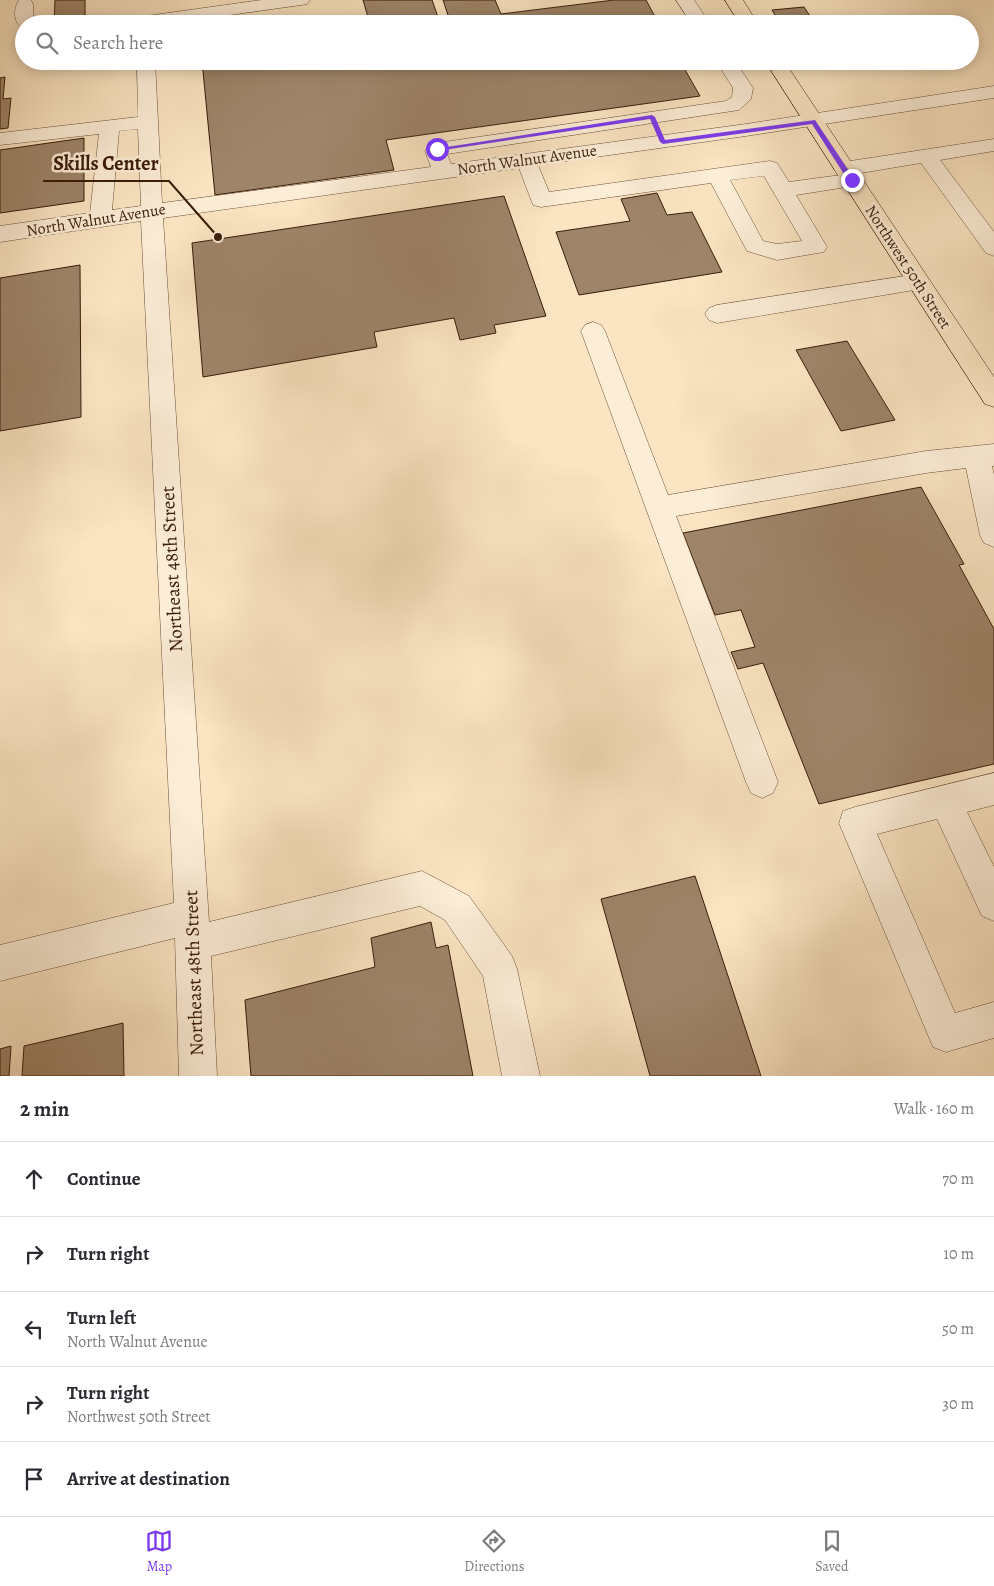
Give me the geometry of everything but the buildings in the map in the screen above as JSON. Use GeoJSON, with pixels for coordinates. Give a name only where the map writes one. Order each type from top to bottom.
{"type":"FeatureCollection","features":[{"type":"Feature","properties":{"kind":"main road"},"geometry":{"type":"LineString","coordinates":[[734,0],[743,15]]}},
{"type":"Feature","properties":{"kind":"main road","name":"Northwest 50th Street"},"geometry":{"type":"LineString","coordinates":[[780,70],[993,394]]}},
{"type":"Feature","properties":{"kind":"street"},"geometry":{"type":"LineString","coordinates":[[159,15],[200,7],[301,0]]}},
{"type":"Feature","properties":{"kind":"street"},"geometry":{"type":"LineString","coordinates":[[685,0],[695,15]]}},
{"type":"Feature","properties":{"kind":"street"},"geometry":{"type":"LineString","coordinates":[[25,15],[26,4]]}},
{"type":"Feature","properties":{"kind":"street","name":"Northeast 48th Street"},"geometry":{"type":"LineString","coordinates":[[146,70],[150,211],[194,929],[198,1076]]}},
{"type":"Feature","properties":{"kind":"street"},"geometry":{"type":"LineString","coordinates":[[444,172],[435,151],[437,149],[732,106],[741,99],[743,88],[732,70]]}},
{"type":"Feature","properties":{"kind":"street","name":"North Walnut Avenue"},"geometry":{"type":"LineString","coordinates":[[0,234],[150,211],[813,122],[994,92]]}},
{"type":"Feature","properties":{"kind":"street"},"geometry":{"type":"LineString","coordinates":[[652,117],[663,142]]}},
{"type":"Feature","properties":{"kind":"street"},"geometry":{"type":"LineString","coordinates":[[0,139],[148,122]]}},
{"type":"Feature","properties":{"kind":"street"},"geometry":{"type":"LineString","coordinates":[[100,219],[110,126]]}},
{"type":"Feature","properties":{"kind":"street"},"geometry":{"type":"LineString","coordinates":[[559,131],[568,155]]}},
{"type":"Feature","properties":{"kind":"street"},"geometry":{"type":"LineString","coordinates":[[783,190],[926,156],[994,145]]}},
{"type":"Feature","properties":{"kind":"street"},"geometry":{"type":"LineString","coordinates":[[926,156],[994,248]]}},
{"type":"Feature","properties":{"kind":"street"},"geometry":{"type":"LineString","coordinates":[[526,160],[541,200],[717,175],[770,168],[816,247],[777,252],[755,246],[717,175]]}},
{"type":"Feature","properties":{"kind":"street"},"geometry":{"type":"LineString","coordinates":[[717,314],[918,282]]}},
{"type":"Feature","properties":{"kind":"street"},"geometry":{"type":"LineString","coordinates":[[594,332],[762,782]]}},
{"type":"Feature","properties":{"kind":"street"},"geometry":{"type":"LineString","coordinates":[[659,508],[926,462],[986,456],[994,535]]}},
{"type":"Feature","properties":{"kind":"street"},"geometry":{"type":"LineString","coordinates":[[994,789],[855,823],[946,1034],[994,1020]]}},
{"type":"Feature","properties":{"kind":"street"},"geometry":{"type":"LineString","coordinates":[[945,801],[994,904]]}},
{"type":"Feature","properties":{"kind":"street"},"geometry":{"type":"LineString","coordinates":[[0,963],[422,888],[456,908],[499,969],[521,1076]]}},
{"type":"Feature","properties":{"kind":"place","name":"Skills Center"},"geometry":{"type":"Point","coordinates":[218,237]}},
{"type":"Feature","properties":{"kind":"route"},"geometry":{"type":"LineString","coordinates":[[437,149],[652,117],[663,142],[813,122],[852,180]]}}]}
